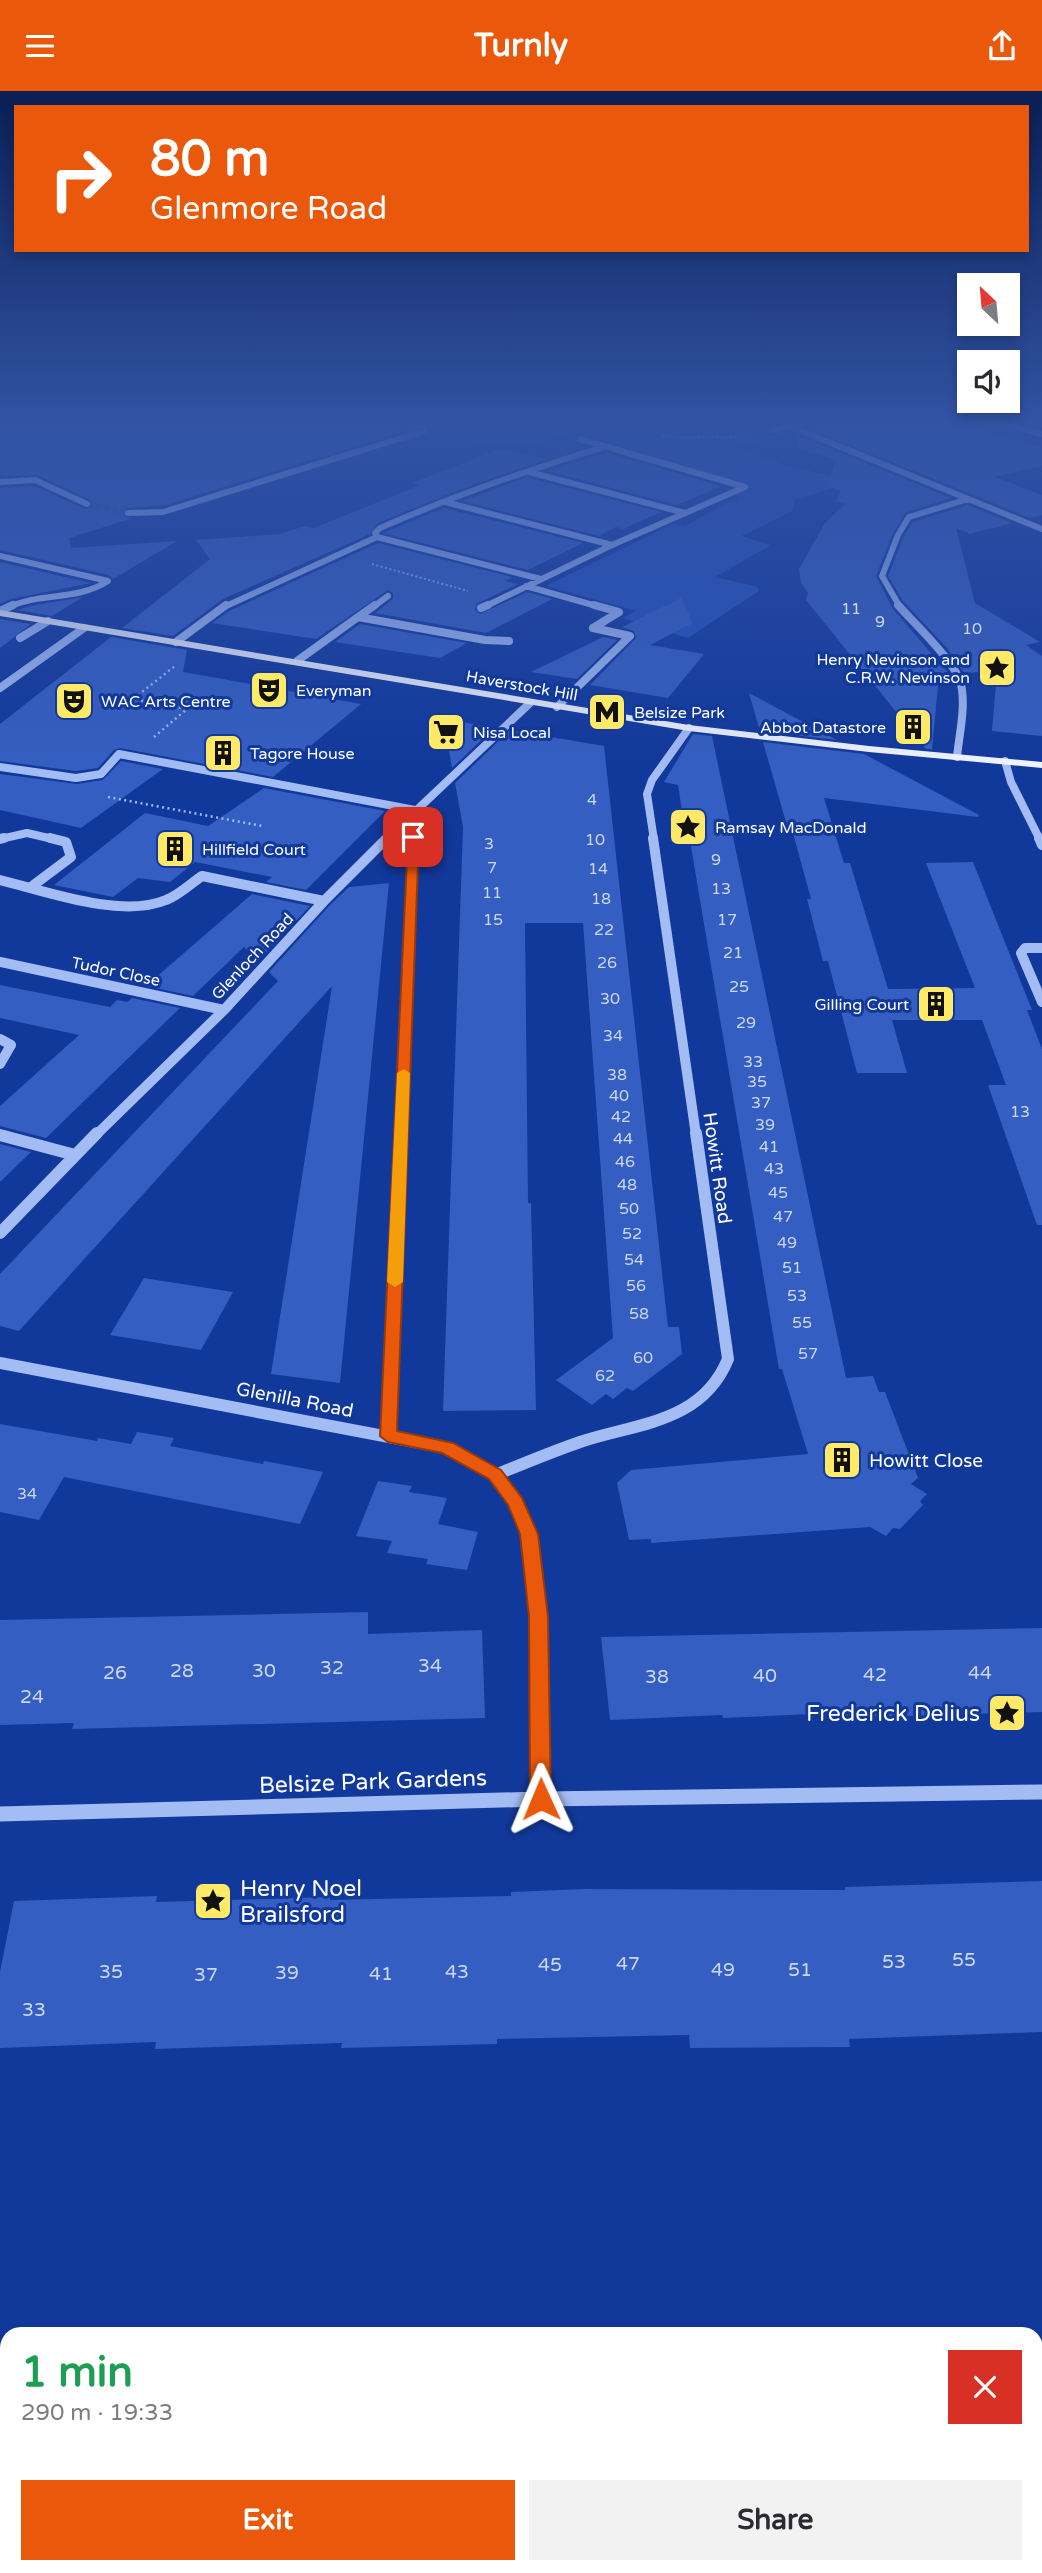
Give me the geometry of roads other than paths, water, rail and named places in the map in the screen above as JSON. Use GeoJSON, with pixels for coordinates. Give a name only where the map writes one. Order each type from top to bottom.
{"type":"FeatureCollection","features":[{"type":"Feature","properties":{"kind":"main road","name":"Haverstock Hill"},"geometry":{"type":"LineString","coordinates":[[0,612],[84,628],[297,661],[557,708],[689,728],[1042,765]]}},
{"type":"Feature","properties":{"kind":"street"},"geometry":{"type":"LineString","coordinates":[[176,642],[229,603],[377,537],[541,579]]}},
{"type":"Feature","properties":{"kind":"street"},"geometry":{"type":"LineString","coordinates":[[580,537],[612,545]]}},
{"type":"Feature","properties":{"kind":"street"},"geometry":{"type":"LineString","coordinates":[[481,608],[631,537]]}},
{"type":"Feature","properties":{"kind":"street"},"geometry":{"type":"LineString","coordinates":[[897,537],[882,576],[894,600],[953,668],[960,681],[962,694],[957,757]]}},
{"type":"Feature","properties":{"kind":"street"},"geometry":{"type":"LineString","coordinates":[[0,556],[108,581],[83,595],[21,602],[0,612]]}},
{"type":"Feature","properties":{"kind":"street"},"geometry":{"type":"LineString","coordinates":[[526,586],[619,612],[593,628],[630,636],[557,708]]}},
{"type":"Feature","properties":{"kind":"street"},"geometry":{"type":"LineString","coordinates":[[297,661],[388,596]]}},
{"type":"Feature","properties":{"kind":"street"},"geometry":{"type":"LineString","coordinates":[[358,617],[485,640],[509,641]]}},
{"type":"Feature","properties":{"kind":"street"},"geometry":{"type":"LineString","coordinates":[[20,638],[48,621]]}},
{"type":"Feature","properties":{"kind":"street"},"geometry":{"type":"LineString","coordinates":[[0,688],[84,628]]}},
{"type":"Feature","properties":{"kind":"street","name":"Glenloch Road"},"geometry":{"type":"LineString","coordinates":[[0,1233],[75,1155],[225,1010],[324,901],[415,810],[530,703]]}},
{"type":"Feature","properties":{"kind":"street","name":"Howitt Road"},"geometry":{"type":"LineString","coordinates":[[495,1475],[581,1442],[668,1416],[705,1395],[721,1376],[728,1359],[647,794],[652,780],[689,728]]}},
{"type":"Feature","properties":{"kind":"street"},"geometry":{"type":"LineString","coordinates":[[0,767],[76,778],[101,774],[119,754],[415,810],[388,1436]]}},
{"type":"Feature","properties":{"kind":"street"},"geometry":{"type":"LineString","coordinates":[[1005,761],[1011,782],[1042,845]]}},
{"type":"Feature","properties":{"kind":"street"},"geometry":{"type":"LineString","coordinates":[[0,839],[27,833],[66,842],[71,857],[31,887]]}},
{"type":"Feature","properties":{"kind":"street"},"geometry":{"type":"LineString","coordinates":[[0,880],[114,905],[137,907],[164,902],[202,876],[324,901]]}},
{"type":"Feature","properties":{"kind":"street"},"geometry":{"type":"LineString","coordinates":[[1042,948],[1025,948],[1021,953],[1042,1002]]}},
{"type":"Feature","properties":{"kind":"street","name":"Tudor Close"},"geometry":{"type":"LineString","coordinates":[[0,962],[225,1010]]}},
{"type":"Feature","properties":{"kind":"street"},"geometry":{"type":"LineString","coordinates":[[0,1039],[11,1045],[0,1064]]}},
{"type":"Feature","properties":{"kind":"street"},"geometry":{"type":"LineString","coordinates":[[0,1135],[75,1155]]}},
{"type":"Feature","properties":{"kind":"street","name":"Glenilla Road"},"geometry":{"type":"LineString","coordinates":[[0,1363],[447,1447],[495,1475],[516,1503],[529,1534],[538,1617],[541,1799]]}},
{"type":"Feature","properties":{"kind":"street","name":"Belsize Park Gardens"},"geometry":{"type":"LineString","coordinates":[[0,1814],[541,1799],[1042,1793]]}},
{"type":"Feature","properties":{"kind":"place","name":"Henry Nevinson and C.R.W. Nevinson"},"geometry":{"type":"Point","coordinates":[997,668]}},
{"type":"Feature","properties":{"kind":"place","name":"Everyman"},"geometry":{"type":"Point","coordinates":[269,690]}},
{"type":"Feature","properties":{"kind":"place","name":"WAC Arts Centre"},"geometry":{"type":"Point","coordinates":[74,701]}},
{"type":"Feature","properties":{"kind":"place","name":"Belsize Park"},"geometry":{"type":"Point","coordinates":[607,712]}},
{"type":"Feature","properties":{"kind":"place","name":"Abbot Datastore"},"geometry":{"type":"Point","coordinates":[913,727]}},
{"type":"Feature","properties":{"kind":"place","name":"Nisa Local"},"geometry":{"type":"Point","coordinates":[446,732]}},
{"type":"Feature","properties":{"kind":"place","name":"Tagore House"},"geometry":{"type":"Point","coordinates":[223,753]}},
{"type":"Feature","properties":{"kind":"place","name":"Ramsay MacDonald"},"geometry":{"type":"Point","coordinates":[688,827]}},
{"type":"Feature","properties":{"kind":"place","name":"Hillfield Court"},"geometry":{"type":"Point","coordinates":[175,849]}},
{"type":"Feature","properties":{"kind":"place","name":"Gilling Court"},"geometry":{"type":"Point","coordinates":[936,1004]}},
{"type":"Feature","properties":{"kind":"place","name":"Howitt Close"},"geometry":{"type":"Point","coordinates":[842,1460]}},
{"type":"Feature","properties":{"kind":"place","name":"Frederick Delius"},"geometry":{"type":"Point","coordinates":[1007,1713]}},
{"type":"Feature","properties":{"kind":"place","name":"Henry Noel Brailsford"},"geometry":{"type":"Point","coordinates":[213,1901]}}]}
